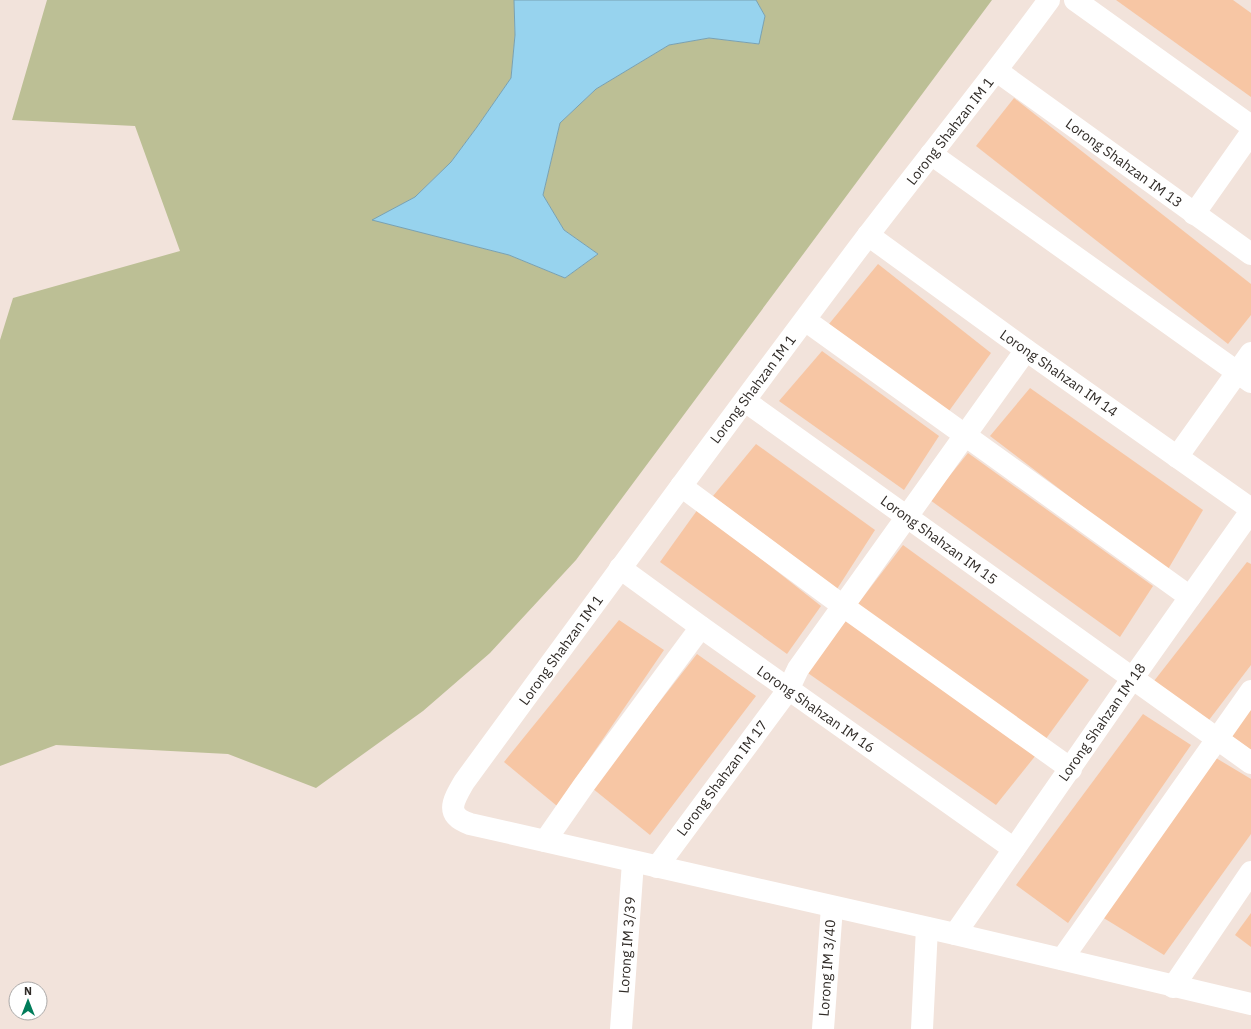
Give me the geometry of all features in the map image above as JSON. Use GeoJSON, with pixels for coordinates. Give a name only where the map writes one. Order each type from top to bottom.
{"type":"FeatureCollection","features":[{"type":"Feature","properties":{"kind":"street","name":"Lorong Shahzan IM 1"},"geometry":{"type":"LineString","coordinates":[[545,841],[459,820],[454,813],[453,804],[464,782],[620,568],[868,235],[997,71],[1048,0]]}},
{"type":"Feature","properties":{"kind":"street"},"geometry":{"type":"LineString","coordinates":[[1075,0],[1251,126]]}},
{"type":"Feature","properties":{"kind":"street","name":"Lorong Shahzan IM 13"},"geometry":{"type":"LineString","coordinates":[[997,71],[1251,254]]}},
{"type":"Feature","properties":{"kind":"street"},"geometry":{"type":"LineString","coordinates":[[1194,214],[1251,133]]}},
{"type":"Feature","properties":{"kind":"street"},"geometry":{"type":"LineString","coordinates":[[931,154],[1244,377]]}},
{"type":"Feature","properties":{"kind":"street","name":"Lorong Shahzan IM 14"},"geometry":{"type":"LineString","coordinates":[[868,235],[1026,350],[1251,510]]}},
{"type":"Feature","properties":{"kind":"street"},"geometry":{"type":"LineString","coordinates":[[805,320],[1190,597]]}},
{"type":"Feature","properties":{"kind":"street","name":"Lorong Shahzan IM 17"},"geometry":{"type":"LineString","coordinates":[[657,867],[788,690],[798,669],[1026,350]]}},
{"type":"Feature","properties":{"kind":"street"},"geometry":{"type":"LineString","coordinates":[[1177,457],[1244,377],[1251,353]]}},
{"type":"Feature","properties":{"kind":"street","name":"Lorong Shahzan IM 15"},"geometry":{"type":"LineString","coordinates":[[745,401],[1251,763]]}},
{"type":"Feature","properties":{"kind":"street"},"geometry":{"type":"LineString","coordinates":[[681,486],[843,606],[1071,769]]}},
{"type":"Feature","properties":{"kind":"street","name":"Lorong Shahzan IM 18"},"geometry":{"type":"LineString","coordinates":[[956,934],[1251,510]]}},
{"type":"Feature","properties":{"kind":"street","name":"Lorong Shahzan IM 16"},"geometry":{"type":"LineString","coordinates":[[620,568],[701,628],[1014,849]]}},
{"type":"Feature","properties":{"kind":"street"},"geometry":{"type":"LineString","coordinates":[[701,628],[584,785],[545,841],[956,934],[1173,987],[1251,1004]]}},
{"type":"Feature","properties":{"kind":"street"},"geometry":{"type":"LineString","coordinates":[[1062,959],[1251,692]]}},
{"type":"Feature","properties":{"kind":"street","name":"Lorong IM 3/39"},"geometry":{"type":"LineString","coordinates":[[621,1029],[633,862]]}},
{"type":"Feature","properties":{"kind":"street"},"geometry":{"type":"LineString","coordinates":[[1173,987],[1251,872]]}},
{"type":"Feature","properties":{"kind":"street","name":"Lorong IM 3/40"},"geometry":{"type":"LineString","coordinates":[[823,1029],[832,907]]}},
{"type":"Feature","properties":{"kind":"street"},"geometry":{"type":"LineString","coordinates":[[922,1029],[927,928]]}},
{"type":"Feature","properties":{"kind":"green space"},"geometry":{"type":"Polygon","coordinates":[[[47,0],[514,0],[515,35],[511,78],[451,162],[415,197],[373,220],[509,255],[565,278],[598,254],[564,230],[543,195],[560,123],[596,89],[669,45],[709,38],[758,44],[765,16],[756,0],[992,0],[576,560],[490,653],[423,711],[316,788],[228,754],[56,745],[0,766],[0,340],[13,298],[180,251],[135,126],[12,120],[47,0]]]}},
{"type":"Feature","properties":{"kind":"water"},"geometry":{"type":"Polygon","coordinates":[[[514,0],[756,0],[765,16],[759,44],[709,38],[669,45],[596,89],[560,123],[543,195],[564,230],[598,254],[565,278],[509,255],[372,220],[415,197],[451,162],[511,78],[515,35],[514,0]]]}},
{"type":"Feature","properties":{"kind":"building"},"geometry":{"type":"Polygon","coordinates":[[[1116,0],[1233,0],[1251,13],[1251,97],[1116,0]]]}},
{"type":"Feature","properties":{"kind":"building"},"geometry":{"type":"Polygon","coordinates":[[[1014,98],[1251,284],[1251,315],[1228,344],[976,146],[1014,98]]]}},
{"type":"Feature","properties":{"kind":"building"},"geometry":{"type":"Polygon","coordinates":[[[878,264],[991,353],[949,411],[829,324],[878,264]]]}},
{"type":"Feature","properties":{"kind":"building"},"geometry":{"type":"Polygon","coordinates":[[[822,351],[939,436],[904,490],[779,401],[822,351]]]}},
{"type":"Feature","properties":{"kind":"building"},"geometry":{"type":"Polygon","coordinates":[[[1030,388],[1203,510],[1167,571],[990,436],[1030,388]]]}},
{"type":"Feature","properties":{"kind":"building"},"geometry":{"type":"Polygon","coordinates":[[[756,444],[875,530],[837,589],[713,496],[756,444]]]}},
{"type":"Feature","properties":{"kind":"building"},"geometry":{"type":"Polygon","coordinates":[[[968,453],[1153,586],[1120,637],[930,500],[968,453]]]}},
{"type":"Feature","properties":{"kind":"building"},"geometry":{"type":"Polygon","coordinates":[[[698,509],[821,606],[787,654],[660,562],[698,509]]]}},
{"type":"Feature","properties":{"kind":"building"},"geometry":{"type":"Polygon","coordinates":[[[903,545],[1089,680],[1045,740],[857,605],[903,545]]]}},
{"type":"Feature","properties":{"kind":"building"},"geometry":{"type":"Polygon","coordinates":[[[1247,562],[1251,564],[1251,665],[1209,720],[1154,681],[1247,562]]]}},
{"type":"Feature","properties":{"kind":"building"},"geometry":{"type":"Polygon","coordinates":[[[848,618],[1036,755],[996,805],[805,671],[848,618]]]}},
{"type":"Feature","properties":{"kind":"building"},"geometry":{"type":"Polygon","coordinates":[[[619,620],[664,650],[557,806],[504,762],[619,620]]]}},
{"type":"Feature","properties":{"kind":"building"},"geometry":{"type":"Polygon","coordinates":[[[697,654],[756,696],[650,835],[592,788],[697,654]]]}},
{"type":"Feature","properties":{"kind":"building"},"geometry":{"type":"Polygon","coordinates":[[[1251,708],[1251,750],[1231,736],[1251,708]]]}},
{"type":"Feature","properties":{"kind":"building"},"geometry":{"type":"Polygon","coordinates":[[[1143,714],[1191,745],[1068,923],[1016,885],[1143,714]]]}},
{"type":"Feature","properties":{"kind":"building"},"geometry":{"type":"Polygon","coordinates":[[[1216,758],[1251,779],[1251,834],[1164,955],[1102,917],[1216,758]]]}},
{"type":"Feature","properties":{"kind":"building"},"geometry":{"type":"Polygon","coordinates":[[[1251,913],[1251,947],[1235,935],[1251,913]]]}}]}
